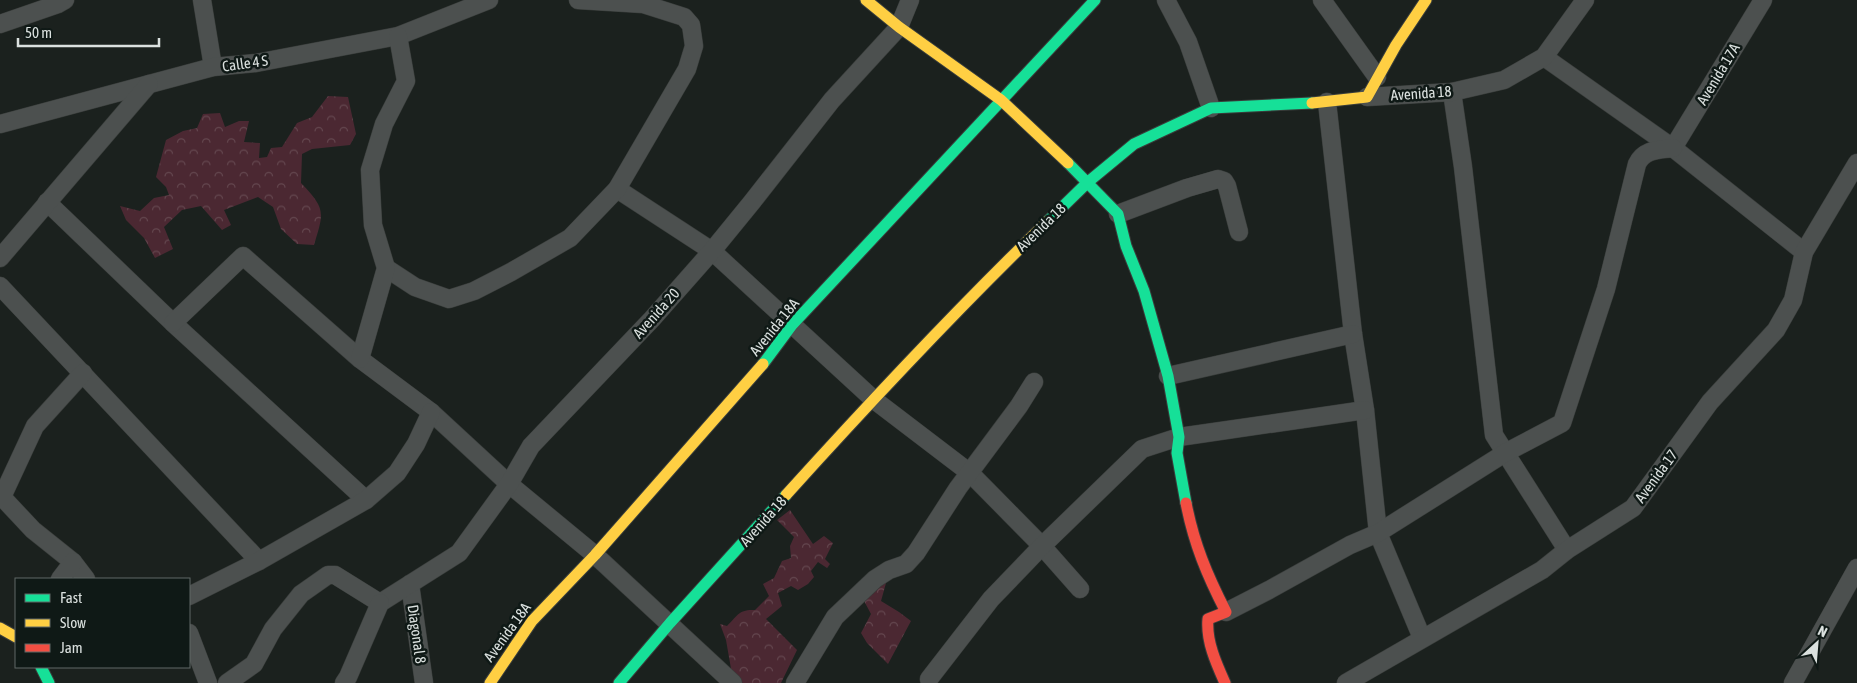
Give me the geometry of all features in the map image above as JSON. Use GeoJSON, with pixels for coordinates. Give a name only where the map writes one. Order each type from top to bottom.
{"type":"FeatureCollection","features":[{"type":"Feature","properties":{"kind":"street"},"geometry":{"type":"LineString","coordinates":[[0,24],[65,0]]}},
{"type":"Feature","properties":{"kind":"street"},"geometry":{"type":"LineString","coordinates":[[202,0],[214,67]]}},
{"type":"Feature","properties":{"kind":"street","name":"Calle 4 S"},"geometry":{"type":"LineString","coordinates":[[0,124],[214,67],[256,63],[398,36],[489,0]]}},
{"type":"Feature","properties":{"kind":"street"},"geometry":{"type":"LineString","coordinates":[[386,268],[415,287],[449,300],[474,291],[570,238],[617,189],[687,69],[694,46],[691,25],[684,17],[643,2],[578,0]]}},
{"type":"Feature","properties":{"kind":"street"},"geometry":{"type":"LineString","coordinates":[[866,0],[898,27],[1000,100],[1088,182],[1118,214],[1126,246],[1144,290],[1168,376],[1179,437],[1177,453],[1192,533],[1208,577],[1226,612]]}},
{"type":"Feature","properties":{"kind":"street","name":"Avenida 20"},"geometry":{"type":"LineString","coordinates":[[380,603],[459,553],[509,484],[531,446],[652,319],[712,251],[832,100],[898,27],[910,0]]}},
{"type":"Feature","properties":{"kind":"street","name":"Avenida 18A"},"geometry":{"type":"LineString","coordinates":[[490,683],[532,620],[595,555],[757,372],[792,325],[1095,0]]}},
{"type":"Feature","properties":{"kind":"street"},"geometry":{"type":"LineString","coordinates":[[1166,0],[1188,42],[1210,108]]}},
{"type":"Feature","properties":{"kind":"street"},"geometry":{"type":"LineString","coordinates":[[1322,0],[1377,77]]}},
{"type":"Feature","properties":{"kind":"street"},"geometry":{"type":"LineString","coordinates":[[1367,97],[1377,77],[1426,0]]}},
{"type":"Feature","properties":{"kind":"street","name":"Avenida 18"},"geometry":{"type":"LineString","coordinates":[[619,683],[670,623],[874,400],[982,286],[1088,182],[1134,144],[1210,108],[1326,102],[1367,97],[1452,92],[1504,80],[1544,57],[1586,0]]}},
{"type":"Feature","properties":{"kind":"street","name":"Avenida 17A"},"geometry":{"type":"LineString","coordinates":[[1673,148],[1763,0]]}},
{"type":"Feature","properties":{"kind":"street"},"geometry":{"type":"LineString","coordinates":[[360,359],[386,268],[373,226],[370,170],[384,124],[406,80],[398,36]]}},
{"type":"Feature","properties":{"kind":"street"},"geometry":{"type":"LineString","coordinates":[[1544,57],[1673,148],[1804,252]]}},
{"type":"Feature","properties":{"kind":"street"},"geometry":{"type":"LineString","coordinates":[[0,258],[149,84]]}},
{"type":"Feature","properties":{"kind":"street"},"geometry":{"type":"LineString","coordinates":[[1452,92],[1464,167],[1494,435],[1567,550]]}},
{"type":"Feature","properties":{"kind":"street"},"geometry":{"type":"LineString","coordinates":[[1326,102],[1353,334],[1365,410],[1378,533],[1422,638]]}},
{"type":"Feature","properties":{"kind":"street"},"geometry":{"type":"LineString","coordinates":[[1224,683],[1208,634],[1208,618],[1226,612],[1269,590],[1350,544],[1378,533],[1505,453],[1558,425],[1564,419],[1606,288],[1637,164],[1640,157],[1646,152],[1673,148]]}},
{"type":"Feature","properties":{"kind":"street","name":"Avenida 17"},"geometry":{"type":"LineString","coordinates":[[1346,683],[1542,570],[1567,550],[1633,508],[1710,402],[1776,330],[1793,300],[1804,252],[1857,163]]}},
{"type":"Feature","properties":{"kind":"street"},"geometry":{"type":"LineString","coordinates":[[1118,214],[1187,188],[1218,180],[1224,181],[1227,186],[1239,232]]}},
{"type":"Feature","properties":{"kind":"street"},"geometry":{"type":"LineString","coordinates":[[617,189],[712,251],[874,400],[970,474],[1042,546],[1080,588]]}},
{"type":"Feature","properties":{"kind":"street"},"geometry":{"type":"LineString","coordinates":[[48,202],[173,323],[366,500]]}},
{"type":"Feature","properties":{"kind":"street"},"geometry":{"type":"LineString","coordinates":[[173,323],[243,256],[360,359],[431,412],[509,484],[595,555],[733,683]]}},
{"type":"Feature","properties":{"kind":"street"},"geometry":{"type":"LineString","coordinates":[[0,286],[259,561]]}},
{"type":"Feature","properties":{"kind":"street"},"geometry":{"type":"LineString","coordinates":[[1168,376],[1353,334]]}},
{"type":"Feature","properties":{"kind":"street"},"geometry":{"type":"LineString","coordinates":[[83,373],[35,426],[2,497],[33,530],[73,562],[85,578]]}},
{"type":"Feature","properties":{"kind":"street"},"geometry":{"type":"LineString","coordinates":[[795,683],[835,618],[875,579],[889,570],[906,564],[916,553],[943,510],[1019,406],[1034,382]]}},
{"type":"Feature","properties":{"kind":"street"},"geometry":{"type":"LineString","coordinates":[[929,679],[991,599],[1042,546],[1142,449],[1179,437],[1365,410]]}},
{"type":"Feature","properties":{"kind":"street"},"geometry":{"type":"LineString","coordinates":[[190,596],[259,561],[366,500],[397,473],[416,444],[431,412]]}},
{"type":"Feature","properties":{"kind":"street"},"geometry":{"type":"LineString","coordinates":[[61,578],[73,562]]}},
{"type":"Feature","properties":{"kind":"street"},"geometry":{"type":"LineString","coordinates":[[1793,683],[1857,568]]}},
{"type":"Feature","properties":{"kind":"street"},"geometry":{"type":"LineString","coordinates":[[228,683],[254,664],[273,629],[301,594],[328,575],[335,575],[380,603],[344,683]]}},
{"type":"Feature","properties":{"kind":"street","name":"Diagonal 8"},"geometry":{"type":"LineString","coordinates":[[410,584],[424,683]]}},
{"type":"Feature","properties":{"kind":"street"},"geometry":{"type":"LineString","coordinates":[[0,628],[15,636]]}},
{"type":"Feature","properties":{"kind":"street"},"geometry":{"type":"LineString","coordinates":[[190,636],[208,683]]}},
{"type":"Feature","properties":{"kind":"street"},"geometry":{"type":"LineString","coordinates":[[42,668],[49,683]]}},
{"type":"Feature","properties":{"kind":"green space"},"geometry":{"type":"Polygon","coordinates":[[[328,96],[348,97],[356,134],[350,145],[312,149],[302,154],[301,183],[315,199],[321,211],[320,225],[314,245],[297,244],[281,229],[273,207],[258,197],[224,210],[231,225],[222,230],[201,206],[182,210],[164,227],[173,249],[155,258],[144,238],[126,220],[120,206],[140,211],[154,198],[169,195],[166,187],[156,177],[166,140],[183,131],[197,128],[203,114],[220,113],[225,127],[239,121],[249,121],[244,142],[260,143],[259,158],[267,157],[271,148],[282,147],[297,123],[312,117],[328,96]]]}},
{"type":"Feature","properties":{"kind":"green space"},"geometry":{"type":"Polygon","coordinates":[[[790,510],[813,544],[824,536],[833,543],[825,559],[830,564],[827,568],[818,562],[811,571],[814,577],[808,584],[798,590],[791,586],[778,593],[782,606],[766,619],[797,650],[781,683],[743,683],[733,680],[726,640],[720,624],[727,626],[742,612],[755,610],[769,596],[763,584],[774,578],[782,561],[791,558],[790,546],[794,537],[777,520],[790,510]]]}},
{"type":"Feature","properties":{"kind":"green space"},"geometry":{"type":"Polygon","coordinates":[[[884,573],[886,583],[881,601],[911,621],[888,664],[867,643],[861,633],[871,614],[863,599],[884,573]]]}},
{"type":"Feature","properties":{"kind":"traffic: fast"},"geometry":{"type":"LineString","coordinates":[[763,364],[792,325],[1095,0]]}},
{"type":"Feature","properties":{"kind":"traffic: fast"},"geometry":{"type":"LineString","coordinates":[[1048,221],[1088,182],[1134,144],[1211,108],[1312,103]]}},
{"type":"Feature","properties":{"kind":"traffic: fast"},"geometry":{"type":"LineString","coordinates":[[1068,163],[1118,214],[1126,246],[1144,291],[1168,376],[1179,437],[1177,453],[1186,503]]}},
{"type":"Feature","properties":{"kind":"traffic: fast"},"geometry":{"type":"LineString","coordinates":[[619,683],[670,623],[786,495]]}},
{"type":"Feature","properties":{"kind":"traffic: fast"},"geometry":{"type":"LineString","coordinates":[[42,668],[49,683]]}},
{"type":"Feature","properties":{"kind":"traffic: slow"},"geometry":{"type":"LineString","coordinates":[[866,0],[899,27],[1001,100],[1068,163]]}},
{"type":"Feature","properties":{"kind":"traffic: slow"},"geometry":{"type":"LineString","coordinates":[[1312,103],[1367,97],[1396,45],[1426,0]]}},
{"type":"Feature","properties":{"kind":"traffic: slow"},"geometry":{"type":"LineString","coordinates":[[786,495],[915,356],[1048,221]]}},
{"type":"Feature","properties":{"kind":"traffic: slow"},"geometry":{"type":"LineString","coordinates":[[490,683],[532,621],[595,555],[763,364]]}},
{"type":"Feature","properties":{"kind":"traffic: slow"},"geometry":{"type":"LineString","coordinates":[[0,628],[15,636]]}},
{"type":"Feature","properties":{"kind":"traffic: jam"},"geometry":{"type":"LineString","coordinates":[[1186,503],[1202,559],[1226,612],[1208,619],[1212,652],[1225,683]]}}]}
